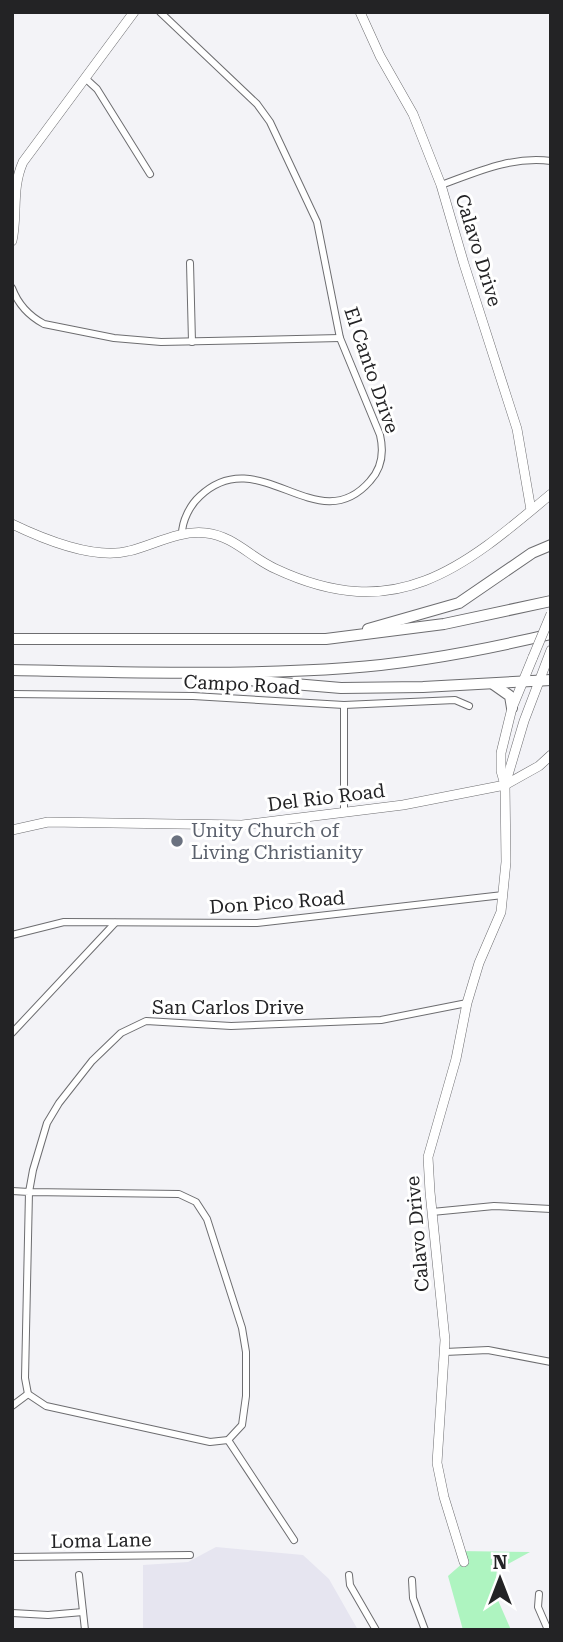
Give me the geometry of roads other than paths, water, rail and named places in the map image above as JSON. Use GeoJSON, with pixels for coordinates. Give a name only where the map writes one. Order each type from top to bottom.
{"type":"FeatureCollection","features":[{"type":"Feature","properties":{"kind":"highway"},"geometry":{"type":"LineString","coordinates":[[326,639],[405,620],[459,603],[532,553],[551,545]]}},
{"type":"Feature","properties":{"kind":"highway"},"geometry":{"type":"LineString","coordinates":[[12,638],[326,639],[444,624],[551,601]]}},
{"type":"Feature","properties":{"kind":"highway"},"geometry":{"type":"LineString","coordinates":[[12,670],[177,672],[349,668],[435,658],[551,634]]}},
{"type":"Feature","properties":{"kind":"highway"},"geometry":{"type":"LineString","coordinates":[[177,672],[320,688],[423,687],[551,680]]}},
{"type":"Feature","properties":{"kind":"highway"},"geometry":{"type":"LineString","coordinates":[[491,683],[510,696],[512,708]]}},
{"type":"Feature","properties":{"kind":"street"},"geometry":{"type":"LineString","coordinates":[[12,241],[17,174],[30,151],[134,12]]}},
{"type":"Feature","properties":{"kind":"street","name":"El Canto Drive"},"geometry":{"type":"LineString","coordinates":[[160,12],[257,104],[270,122],[317,222],[340,338],[381,441],[380,464],[372,480],[349,496],[323,501],[254,479],[228,479],[215,484],[196,499],[182,527],[182,534]]}},
{"type":"Feature","properties":{"kind":"street","name":"Calavo Drive"},"geometry":{"type":"LineString","coordinates":[[360,12],[380,56],[419,127],[441,185],[517,429],[531,510]]}},
{"type":"Feature","properties":{"kind":"street"},"geometry":{"type":"LineString","coordinates":[[85,78],[97,89],[150,174]]}},
{"type":"Feature","properties":{"kind":"street"},"geometry":{"type":"LineString","coordinates":[[441,185],[498,164],[519,160],[551,161]]}},
{"type":"Feature","properties":{"kind":"street"},"geometry":{"type":"LineString","coordinates":[[190,263],[192,342]]}},
{"type":"Feature","properties":{"kind":"street"},"geometry":{"type":"LineString","coordinates":[[12,288],[20,304],[33,318],[44,324],[114,338],[192,342],[340,338]]}},
{"type":"Feature","properties":{"kind":"street"},"geometry":{"type":"LineString","coordinates":[[12,307],[20,304]]}},
{"type":"Feature","properties":{"kind":"street"},"geometry":{"type":"LineString","coordinates":[[12,523],[81,550],[104,554],[128,552],[182,534],[206,533],[221,537],[275,569],[323,585],[348,590],[385,591],[413,586],[451,570],[497,539],[551,494]]}},
{"type":"Feature","properties":{"kind":"street","name":"Calavo Drive"},"geometry":{"type":"LineString","coordinates":[[464,1562],[444,1497],[437,1463],[445,1352],[428,1157],[456,1059],[467,1003],[479,963],[501,912],[506,862],[505,785],[501,771],[501,753],[512,708],[551,614]]}},
{"type":"Feature","properties":{"kind":"street","name":"Calavo Drive"},"geometry":{"type":"LineString","coordinates":[[505,785],[549,654]]}},
{"type":"Feature","properties":{"kind":"street","name":"Campo Road"},"geometry":{"type":"LineString","coordinates":[[12,694],[193,696],[344,705],[455,700],[470,706]]}},
{"type":"Feature","properties":{"kind":"street"},"geometry":{"type":"LineString","coordinates":[[344,705],[344,812]]}},
{"type":"Feature","properties":{"kind":"street","name":"Del Rio Road"},"geometry":{"type":"LineString","coordinates":[[12,830],[48,822],[242,825],[402,805],[505,785],[532,770],[551,755]]}},
{"type":"Feature","properties":{"kind":"street","name":"Don Pico Road"},"geometry":{"type":"LineString","coordinates":[[12,935],[64,922],[265,922],[503,895]]}},
{"type":"Feature","properties":{"kind":"street"},"geometry":{"type":"LineString","coordinates":[[12,1033],[115,923]]}},
{"type":"Feature","properties":{"kind":"street","name":"San Carlos Drive"},"geometry":{"type":"LineString","coordinates":[[28,1394],[25,1378],[29,1192],[47,1123],[92,1061],[121,1033],[133,1026],[154,1021],[231,1026],[381,1020],[467,1003]]}},
{"type":"Feature","properties":{"kind":"street"},"geometry":{"type":"LineString","coordinates":[[12,1191],[175,1194],[188,1197],[199,1205],[207,1219],[242,1328],[246,1352],[244,1421],[228,1440],[211,1442],[71,1412],[46,1406],[28,1394],[12,1406]]}},
{"type":"Feature","properties":{"kind":"street"},"geometry":{"type":"LineString","coordinates":[[432,1212],[494,1206],[551,1209]]}},
{"type":"Feature","properties":{"kind":"street"},"geometry":{"type":"LineString","coordinates":[[445,1352],[488,1350],[551,1362]]}},
{"type":"Feature","properties":{"kind":"street"},"geometry":{"type":"LineString","coordinates":[[228,1440],[294,1540]]}},
{"type":"Feature","properties":{"kind":"street","name":"Loma Lane"},"geometry":{"type":"LineString","coordinates":[[12,1558],[190,1555]]}},
{"type":"Feature","properties":{"kind":"street"},"geometry":{"type":"LineString","coordinates":[[79,1575],[85,1630]]}},
{"type":"Feature","properties":{"kind":"street"},"geometry":{"type":"LineString","coordinates":[[349,1575],[351,1584],[376,1630]]}},
{"type":"Feature","properties":{"kind":"street"},"geometry":{"type":"LineString","coordinates":[[412,1580],[413,1598],[425,1630]]}},
{"type":"Feature","properties":{"kind":"street"},"geometry":{"type":"LineString","coordinates":[[539,1594],[538,1607],[548,1630]]}},
{"type":"Feature","properties":{"kind":"street"},"geometry":{"type":"LineString","coordinates":[[12,1613],[48,1615],[83,1612]]}},
{"type":"Feature","properties":{"kind":"place","name":"Unity Church of Living Christianity"},"geometry":{"type":"Point","coordinates":[177,841]}}]}
